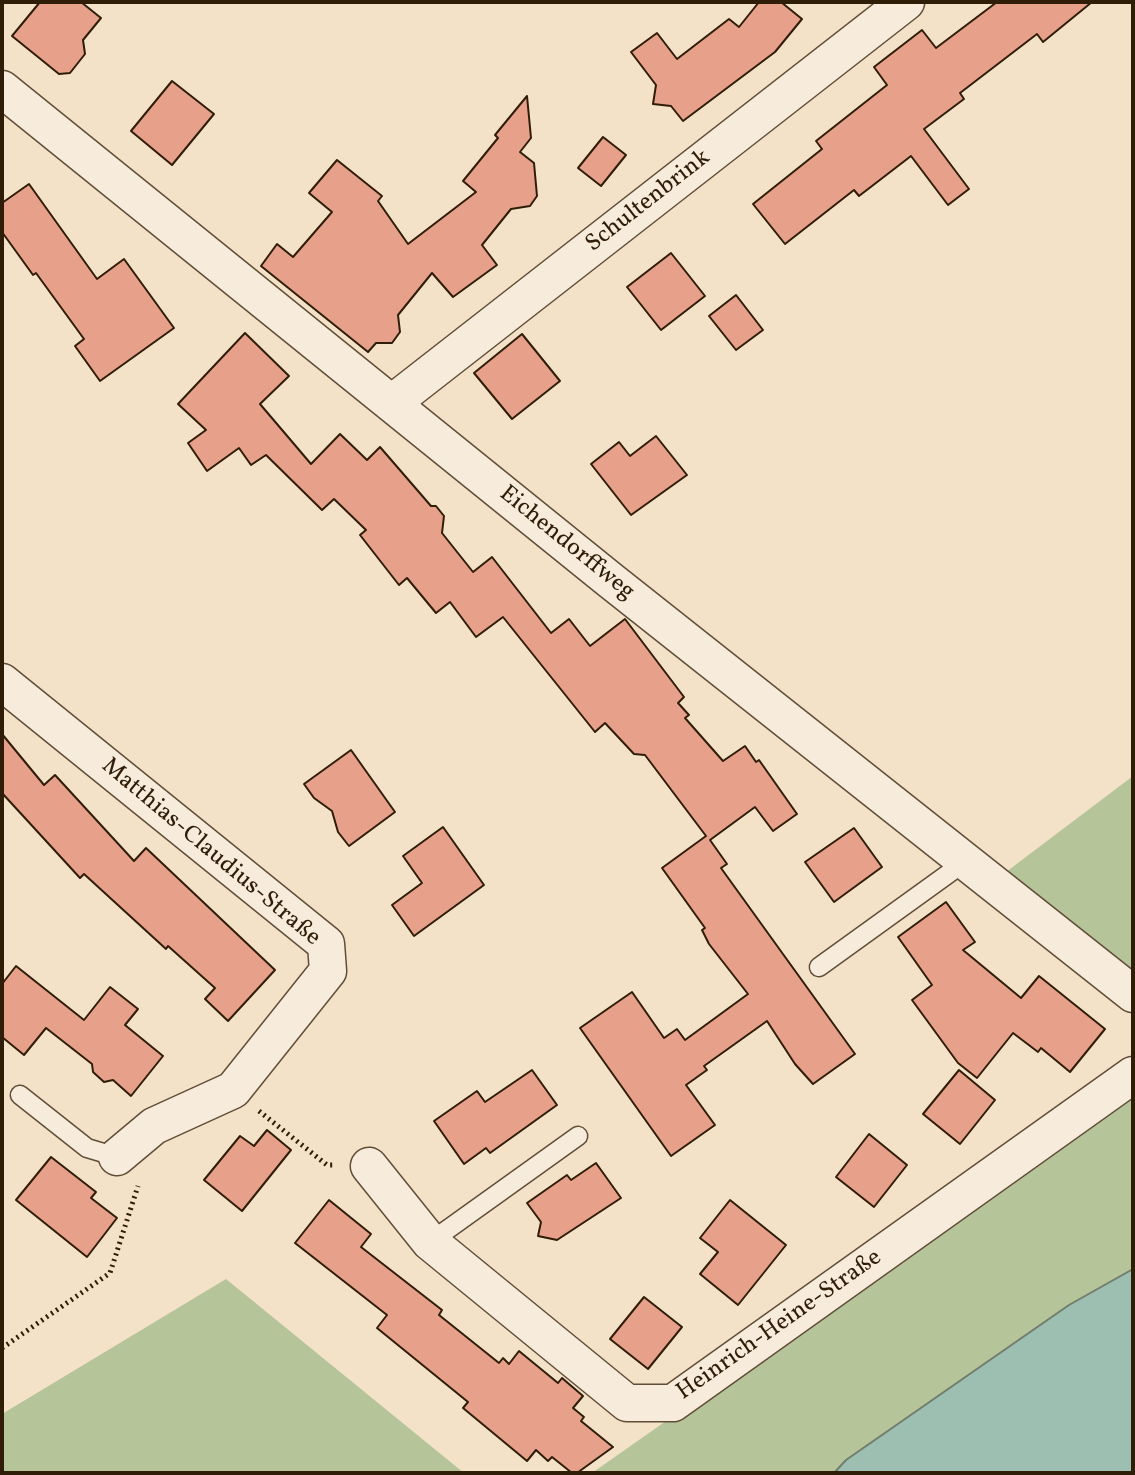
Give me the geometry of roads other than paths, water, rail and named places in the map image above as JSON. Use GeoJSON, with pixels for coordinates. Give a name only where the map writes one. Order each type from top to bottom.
{"type":"FeatureCollection","features":[{"type":"Feature","properties":{"kind":"street","name":"Schultenbrink"},"geometry":{"type":"LineString","coordinates":[[392,403],[906,2]]}},
{"type":"Feature","properties":{"kind":"street","name":"Eichendorffweg"},"geometry":{"type":"LineString","coordinates":[[2,89],[610,580],[1133,994]]}},
{"type":"Feature","properties":{"kind":"street","name":"Matthias-Claudius-Straße"},"geometry":{"type":"LineString","coordinates":[[2,682],[326,944],[328,971],[233,1090],[154,1126],[117,1157]]}},
{"type":"Feature","properties":{"kind":"street","name":"Heinrich-Heine-Straße"},"geometry":{"type":"LineString","coordinates":[[369,1166],[430,1242],[627,1403],[673,1403],[1133,1075]]}},
{"type":"Feature","properties":{"kind":"lane"},"geometry":{"type":"LineString","coordinates":[[819,967],[966,861]]}},
{"type":"Feature","properties":{"kind":"lane"},"geometry":{"type":"LineString","coordinates":[[20,1095],[87,1148],[117,1157]]}},
{"type":"Feature","properties":{"kind":"lane"},"geometry":{"type":"LineString","coordinates":[[430,1242],[578,1136]]}}]}
